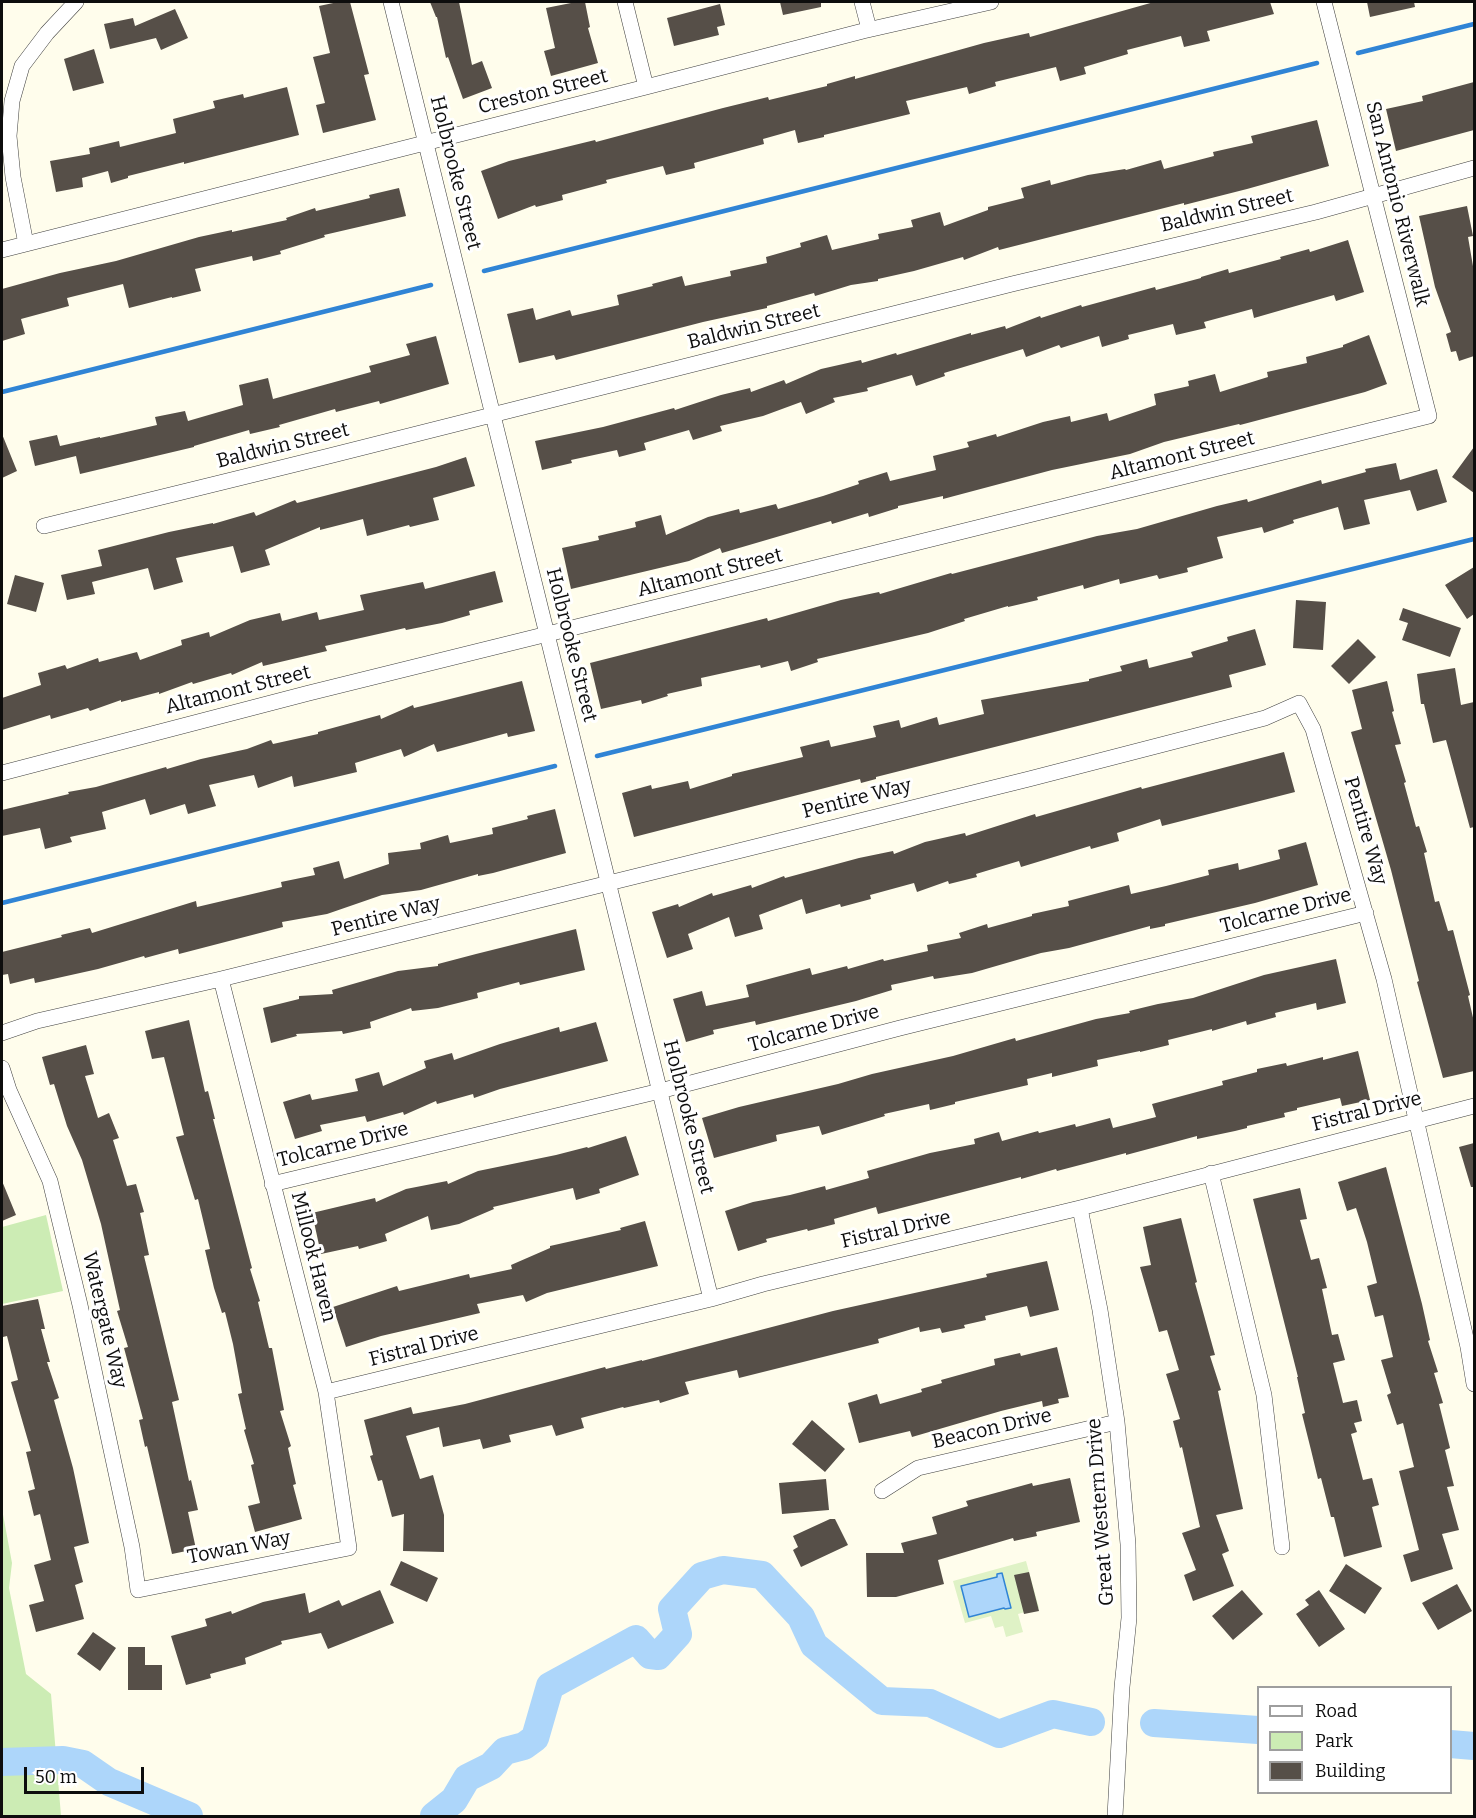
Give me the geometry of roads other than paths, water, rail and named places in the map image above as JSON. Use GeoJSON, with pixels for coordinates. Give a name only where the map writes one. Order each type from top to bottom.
{"type":"FeatureCollection","features":[{"type":"Feature","properties":{"kind":"street"},"geometry":{"type":"LineString","coordinates":[[26,244],[13,177],[9,136],[12,101],[22,66],[47,33],[76,2]]}},
{"type":"Feature","properties":{"kind":"street","name":"Holbrooke Street"},"geometry":{"type":"LineString","coordinates":[[391,2],[711,1299]]}},
{"type":"Feature","properties":{"kind":"street"},"geometry":{"type":"LineString","coordinates":[[625,2],[646,87]]}},
{"type":"Feature","properties":{"kind":"street"},"geometry":{"type":"LineString","coordinates":[[862,2],[869,29]]}},
{"type":"Feature","properties":{"kind":"street","name":"Creston Street"},"geometry":{"type":"LineString","coordinates":[[2,250],[869,29],[991,2]]}},
{"type":"Feature","properties":{"kind":"street","name":"San Antonio Riverwalk"},"geometry":{"type":"LineString","coordinates":[[1324,2],[1429,416]]}},
{"type":"Feature","properties":{"kind":"street","name":"Baldwin Street"},"geometry":{"type":"LineString","coordinates":[[44,526],[1374,196],[1474,168]]}},
{"type":"Feature","properties":{"kind":"street","name":"Altamont Street"},"geometry":{"type":"LineString","coordinates":[[2,773],[321,690],[1429,416]]}},
{"type":"Feature","properties":{"kind":"street","name":"Pentire Way"},"geometry":{"type":"LineString","coordinates":[[2,1033],[38,1021],[221,979],[608,884],[1265,718],[1299,703],[1313,729],[1384,979],[1468,1347],[1474,1384]]}},
{"type":"Feature","properties":{"kind":"street","name":"Tolcarne Drive"},"geometry":{"type":"LineString","coordinates":[[272,1184],[660,1091],[900,1028],[1366,913]]}},
{"type":"Feature","properties":{"kind":"street","name":"Millook Haven"},"geometry":{"type":"LineString","coordinates":[[221,979],[326,1392],[349,1548]]}},
{"type":"Feature","properties":{"kind":"street","name":"Watergate Way"},"geometry":{"type":"LineString","coordinates":[[2,1068],[9,1090],[50,1181],[132,1547],[138,1590]]}},
{"type":"Feature","properties":{"kind":"street","name":"Fistral Drive"},"geometry":{"type":"LineString","coordinates":[[326,1392],[1080,1208],[1474,1106]]}},
{"type":"Feature","properties":{"kind":"street"},"geometry":{"type":"LineString","coordinates":[[1212,1173],[1264,1395],[1282,1547]]}},
{"type":"Feature","properties":{"kind":"street","name":"Great Western Drive"},"geometry":{"type":"LineString","coordinates":[[1080,1208],[1100,1310],[1117,1422],[1128,1544],[1129,1618],[1122,1687],[1115,1816]]}},
{"type":"Feature","properties":{"kind":"street","name":"Beacon Drive"},"geometry":{"type":"LineString","coordinates":[[882,1491],[918,1468],[1117,1422]]}},
{"type":"Feature","properties":{"kind":"street","name":"Towan Way"},"geometry":{"type":"LineString","coordinates":[[138,1590],[349,1548]]}},
{"type":"Feature","properties":{"kind":"water"},"geometry":{"type":"Polygon","coordinates":[[[1002,1573],[1011,1608],[969,1617],[961,1586],[997,1577],[997,1574],[1002,1573]]]}},
{"type":"Feature","properties":{"kind":"waterway"},"geometry":{"type":"LineString","coordinates":[[1358,53],[1474,24]]}},
{"type":"Feature","properties":{"kind":"waterway"},"geometry":{"type":"LineString","coordinates":[[484,271],[1317,63]]}},
{"type":"Feature","properties":{"kind":"waterway"},"geometry":{"type":"LineString","coordinates":[[2,392],[431,285]]}},
{"type":"Feature","properties":{"kind":"waterway"},"geometry":{"type":"LineString","coordinates":[[597,756],[1474,539]]}},
{"type":"Feature","properties":{"kind":"waterway"},"geometry":{"type":"LineString","coordinates":[[2,903],[555,766]]}},
{"type":"Feature","properties":{"kind":"waterway"},"geometry":{"type":"LineString","coordinates":[[434,1816],[454,1800],[467,1778],[491,1766],[505,1751],[524,1746],[535,1738],[550,1686],[636,1639],[650,1655],[658,1656],[678,1634],[672,1609],[702,1576],[723,1570],[762,1575],[801,1617],[814,1645],[882,1701],[930,1703],[999,1734],[1053,1714],[1091,1722]]}},
{"type":"Feature","properties":{"kind":"waterway"},"geometry":{"type":"LineString","coordinates":[[1154,1723],[1257,1730]]}},
{"type":"Feature","properties":{"kind":"waterway"},"geometry":{"type":"LineString","coordinates":[[1452,1744],[1474,1746]]}},
{"type":"Feature","properties":{"kind":"waterway"},"geometry":{"type":"LineString","coordinates":[[2,1762],[63,1760],[83,1764],[109,1782],[189,1816]]}}]}
